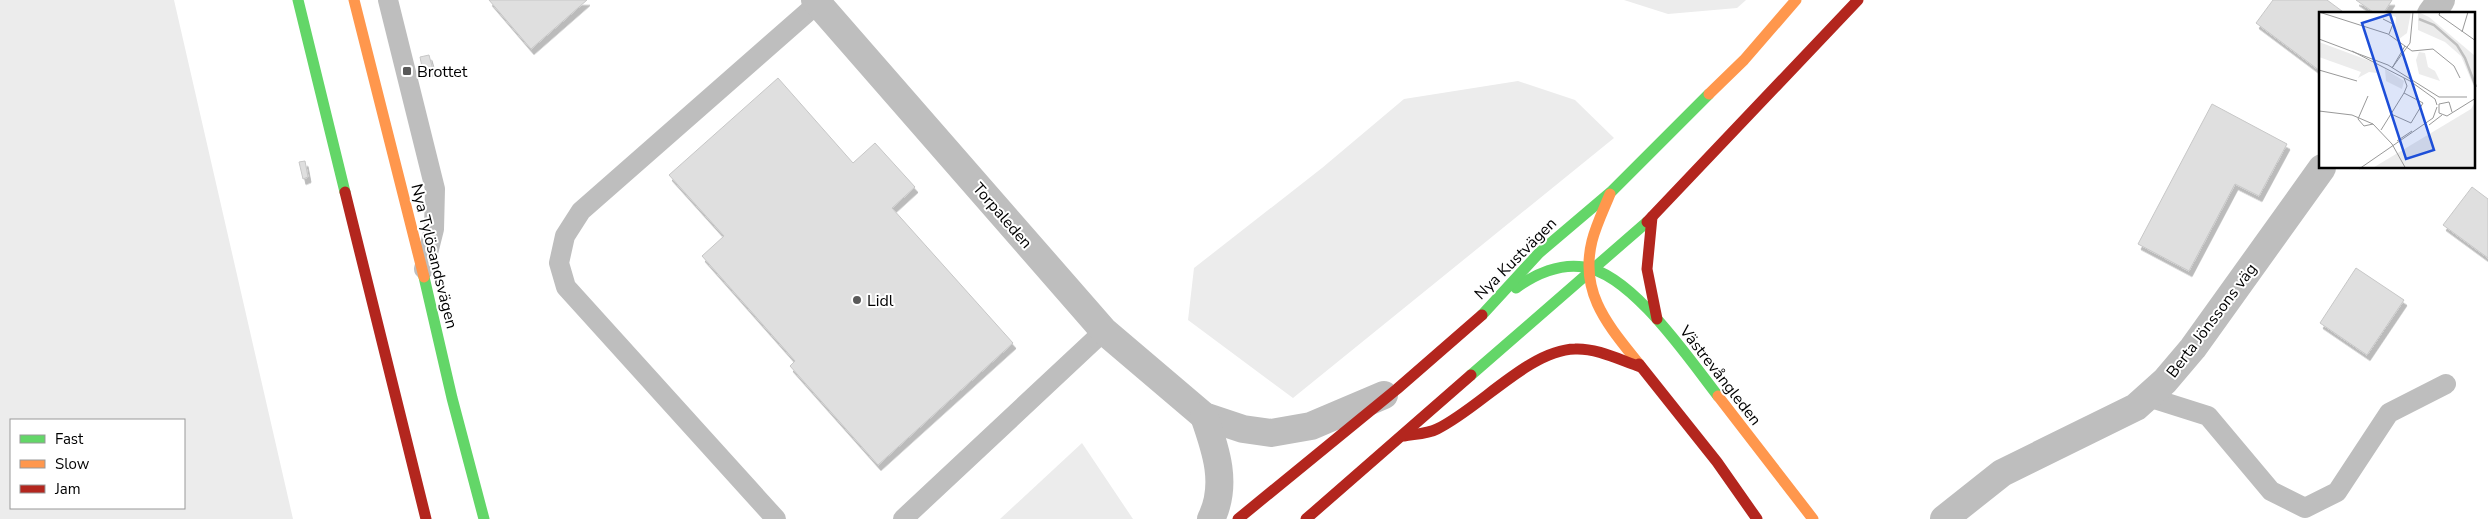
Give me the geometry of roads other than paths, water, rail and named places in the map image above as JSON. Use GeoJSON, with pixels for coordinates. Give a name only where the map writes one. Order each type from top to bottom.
{"type":"FeatureCollection","features":[{"type":"Feature","properties":{"kind":"street"},"geometry":{"type":"LineString","coordinates":[[298,0],[426,519]]}},
{"type":"Feature","properties":{"kind":"street","name":"Nya Tylösandsvägen"},"geometry":{"type":"LineString","coordinates":[[354,0],[423,271],[452,398],[484,519]]}},
{"type":"Feature","properties":{"kind":"street","name":"Nya Kustvägen"},"geometry":{"type":"LineString","coordinates":[[1238,519],[1397,389],[1485,312],[1539,253],[1612,191],[1744,60],[1796,0]]}},
{"type":"Feature","properties":{"kind":"street"},"geometry":{"type":"LineString","coordinates":[[1306,519],[1652,217],[1858,0]]}},
{"type":"Feature","properties":{"kind":"street"},"geometry":{"type":"LineString","coordinates":[[2433,12],[2441,0]]}},
{"type":"Feature","properties":{"kind":"street","name":"Torpaleden"},"geometry":{"type":"LineString","coordinates":[[816,2],[1104,331],[1204,416],[1243,429],[1271,433],[1311,426],[1397,389]]}},
{"type":"Feature","properties":{"kind":"street","name":"Berta Jönssons väg"},"geometry":{"type":"LineString","coordinates":[[1944,519],[2002,473],[2136,407],[2148,397],[2165,381],[2193,348],[2321,169]]}},
{"type":"Feature","properties":{"kind":"street"},"geometry":{"type":"LineString","coordinates":[[1612,191],[1592,241],[1590,270],[1592,295],[1608,325],[1717,462],[1757,519]]}},
{"type":"Feature","properties":{"kind":"street"},"geometry":{"type":"LineString","coordinates":[[1652,217],[1646,247],[1647,284],[1657,319]]}},
{"type":"Feature","properties":{"kind":"street","name":"Västrevångleden"},"geometry":{"type":"LineString","coordinates":[[1485,312],[1525,280],[1541,272],[1566,268],[1590,270],[1618,282],[1657,319],[1814,519]]}},
{"type":"Feature","properties":{"kind":"street"},"geometry":{"type":"LineString","coordinates":[[1400,436],[1436,430],[1552,353],[1574,348],[1604,354],[1642,367]]}},
{"type":"Feature","properties":{"kind":"street"},"geometry":{"type":"LineString","coordinates":[[1204,416],[1219,460],[1220,488],[1211,519]]}},
{"type":"Feature","properties":{"kind":"lane"},"geometry":{"type":"LineString","coordinates":[[388,0],[435,189],[434,229],[423,271]]}},
{"type":"Feature","properties":{"kind":"lane"},"geometry":{"type":"LineString","coordinates":[[776,519],[566,287],[559,264],[565,236],[581,211],[816,2]]}},
{"type":"Feature","properties":{"kind":"lane"},"geometry":{"type":"LineString","coordinates":[[904,519],[1104,331]]}},
{"type":"Feature","properties":{"kind":"lane"},"geometry":{"type":"LineString","coordinates":[[2148,397],[2208,416],[2271,491],[2305,508],[2337,492],[2389,413],[2446,384]]}},
{"type":"Feature","properties":{"kind":"place","name":"Brottet"},"geometry":{"type":"Point","coordinates":[407,71]}},
{"type":"Feature","properties":{"kind":"place","name":"Lidl"},"geometry":{"type":"Point","coordinates":[857,300]}}]}
